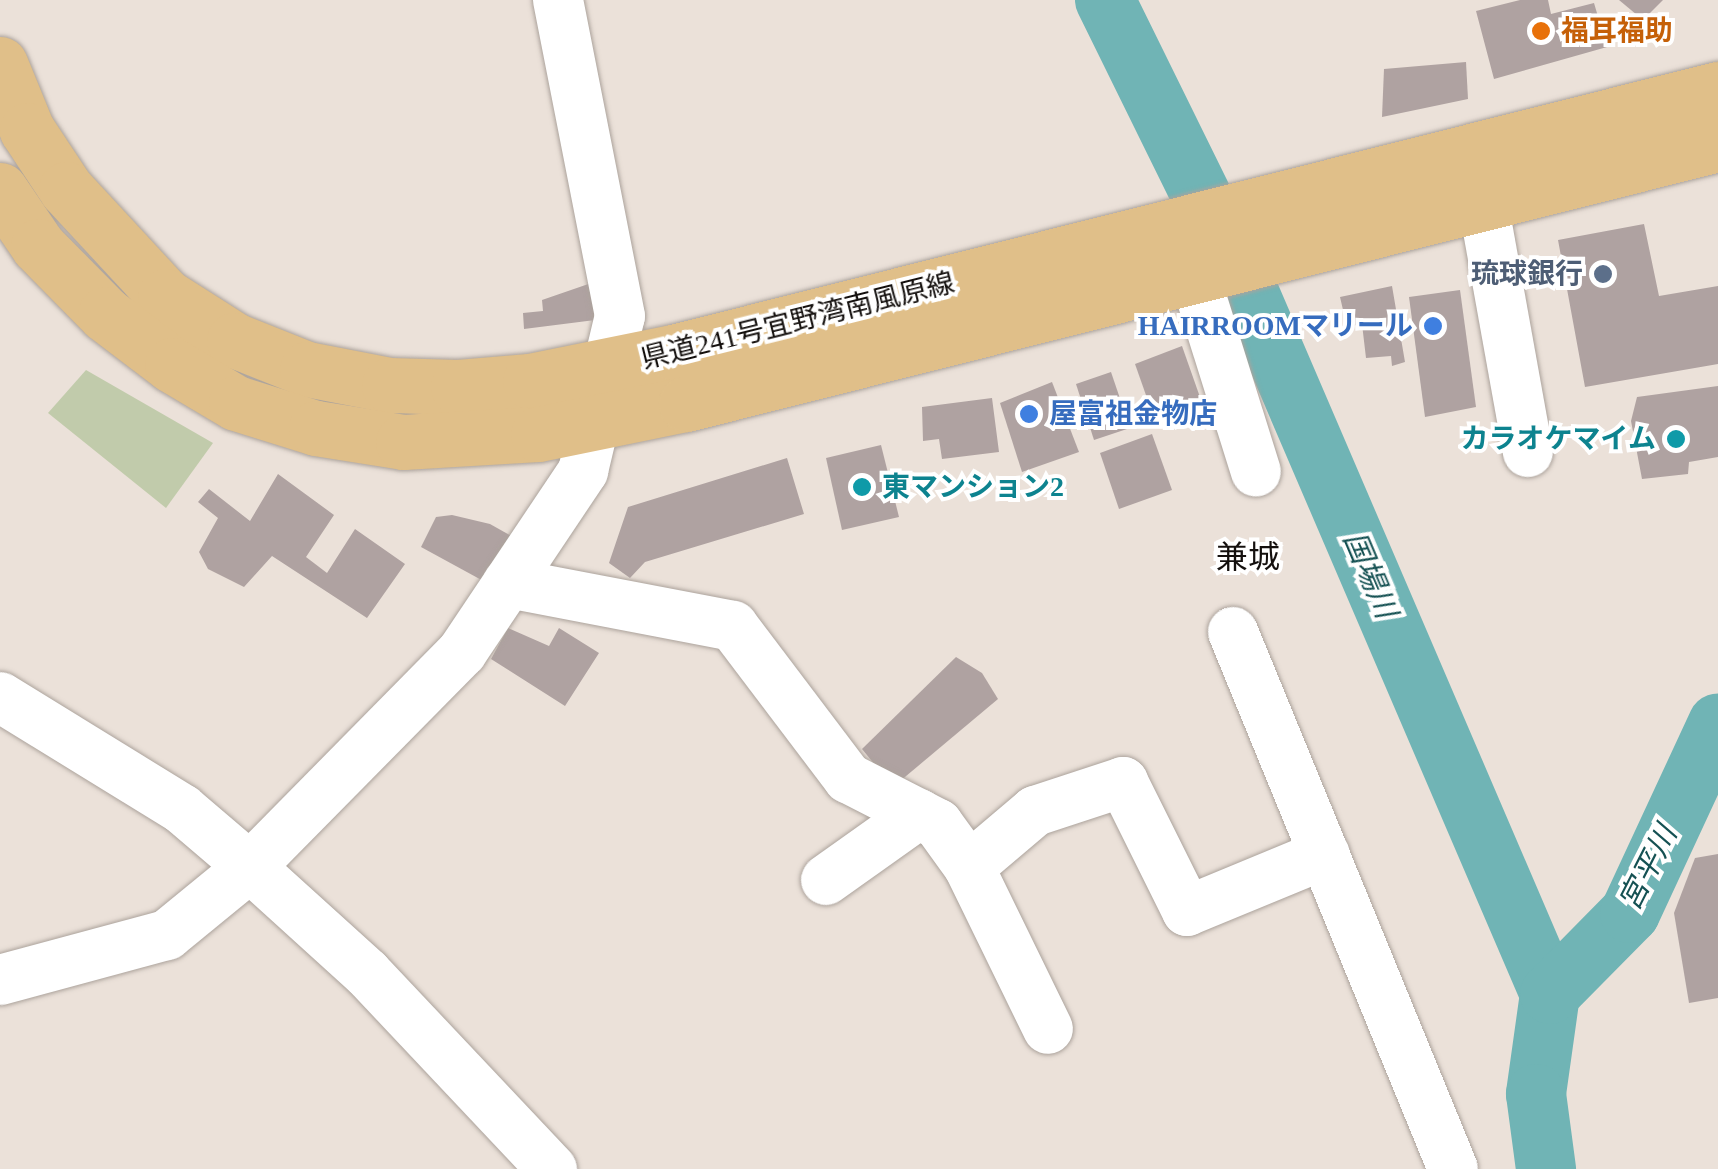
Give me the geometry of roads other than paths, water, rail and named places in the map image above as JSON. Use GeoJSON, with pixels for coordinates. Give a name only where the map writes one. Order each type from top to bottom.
{"type":"FeatureCollection","features":[{"type":"Feature","properties":{"kind":"main road","name":"県道241号宜野湾南風原線"},"geometry":{"type":"LineString","coordinates":[[0,64],[27,130],[66,188],[165,296],[234,340],[306,369],[388,385],[512,382],[610,367],[1193,258]]}},
{"type":"Feature","properties":{"kind":"main road","name":"県道241号宜野湾南風原線"},"geometry":{"type":"LineString","coordinates":[[0,190],[38,246],[105,314],[236,402],[316,428],[403,442],[538,434],[599,422],[1193,258],[1718,89]]}},
{"type":"Feature","properties":{"kind":"main road","name":"県道241号宜野湾南風原線"},"geometry":{"type":"LineString","coordinates":[[1293,225],[1484,208],[1718,144]]}},
{"type":"Feature","properties":{"kind":"street"},"geometry":{"type":"LineString","coordinates":[[0,980],[167,936],[250,867],[462,652],[583,471],[599,422],[620,316],[558,0]]}},
{"type":"Feature","properties":{"kind":"street"},"geometry":{"type":"LineString","coordinates":[[1484,208],[1528,452]]}},
{"type":"Feature","properties":{"kind":"street"},"geometry":{"type":"LineString","coordinates":[[1193,258],[1256,472]]}},
{"type":"Feature","properties":{"kind":"street"},"geometry":{"type":"LineString","coordinates":[[508,584],[732,626],[848,778],[938,824],[968,866],[1048,1028]]}},
{"type":"Feature","properties":{"kind":"street"},"geometry":{"type":"LineString","coordinates":[[1233,632],[1452,1169]]}},
{"type":"Feature","properties":{"kind":"street"},"geometry":{"type":"LineString","coordinates":[[0,697],[182,809],[250,867],[367,972],[552,1169]]}},
{"type":"Feature","properties":{"kind":"street"},"geometry":{"type":"LineString","coordinates":[[968,866],[1036,812],[1122,782],[1187,911],[1326,854]]}},
{"type":"Feature","properties":{"kind":"street"},"geometry":{"type":"LineString","coordinates":[[826,880],[918,814]]}},
{"type":"Feature","properties":{"kind":"waterway","name":"国場川"},"geometry":{"type":"LineString","coordinates":[[1105,0],[1247,288],[1550,994],[1536,1094],[1546,1169]]}},
{"type":"Feature","properties":{"kind":"waterway","name":"宮平川"},"geometry":{"type":"LineString","coordinates":[[1550,994],[1630,913],[1718,723]]}},
{"type":"Feature","properties":{"kind":"place","name":"福耳福助"},"geometry":{"type":"Point","coordinates":[1541,31]}},
{"type":"Feature","properties":{"kind":"place","name":"琉球銀行"},"geometry":{"type":"Point","coordinates":[1603,274]}},
{"type":"Feature","properties":{"kind":"place","name":"HAIRROOMマリール"},"geometry":{"type":"Point","coordinates":[1433,326]}},
{"type":"Feature","properties":{"kind":"place","name":"屋富祖金物店"},"geometry":{"type":"Point","coordinates":[1029,414]}},
{"type":"Feature","properties":{"kind":"place","name":"カラオケマイム"},"geometry":{"type":"Point","coordinates":[1676,439]}},
{"type":"Feature","properties":{"kind":"place","name":"東マンション2"},"geometry":{"type":"Point","coordinates":[862,487]}},
{"type":"Feature","properties":{"kind":"district","name":"兼城"},"geometry":{"type":"Point","coordinates":[1248,557]}}]}
